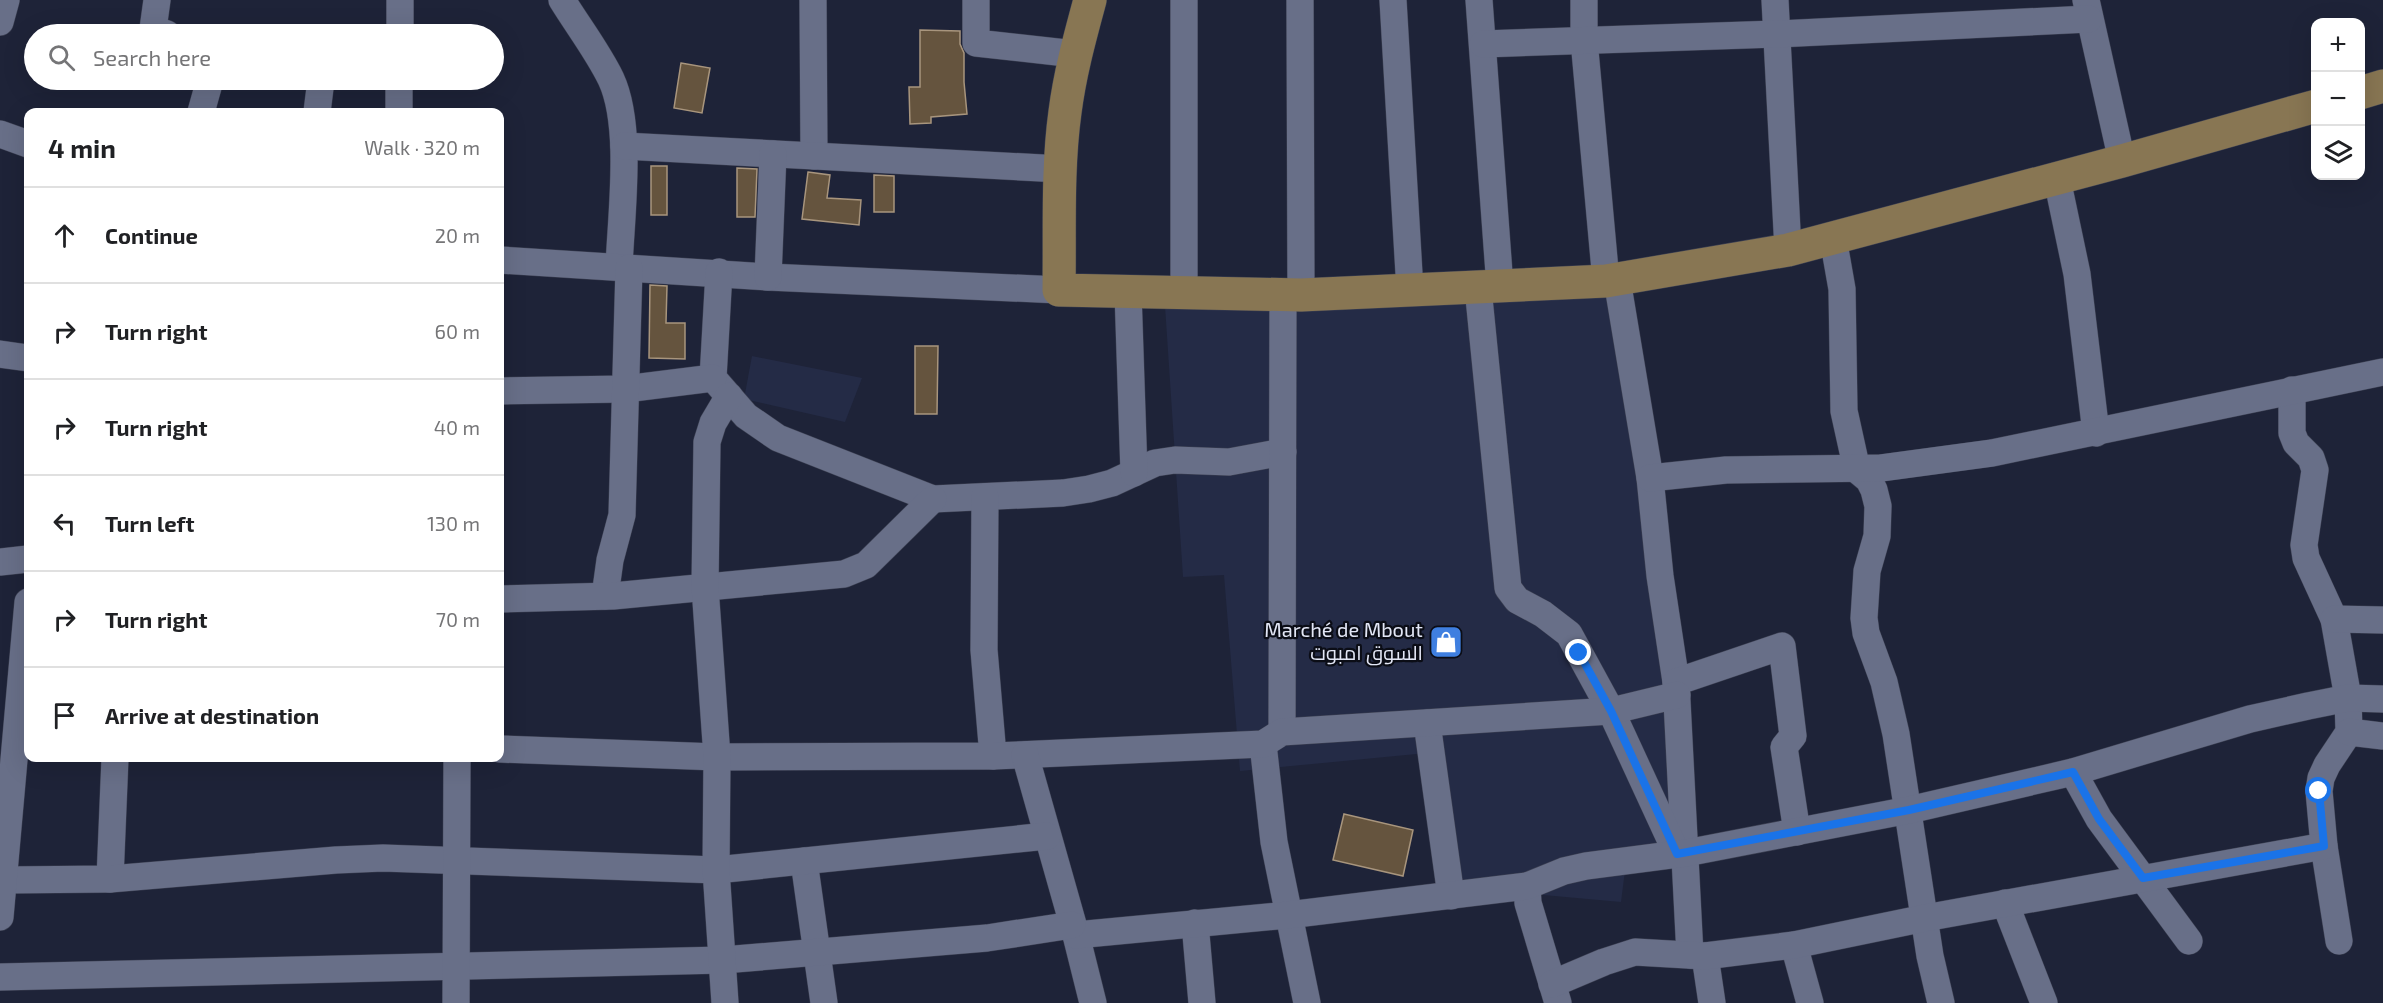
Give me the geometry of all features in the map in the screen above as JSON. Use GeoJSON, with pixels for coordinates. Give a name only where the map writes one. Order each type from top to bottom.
{"type":"FeatureCollection","features":[{"type":"Feature","properties":{"kind":"main road"},"geometry":{"type":"LineString","coordinates":[[1090,0],[1075,54],[1065,114],[1061,169],[1059,290],[1292,295],[1611,281],[1788,250],[2057,179],[2311,107]]}},
{"type":"Feature","properties":{"kind":"main road"},"geometry":{"type":"LineString","coordinates":[[2365,92],[2383,86]]}},
{"type":"Feature","properties":{"kind":"street"},"geometry":{"type":"LineString","coordinates":[[0,22],[6,0]]}},
{"type":"Feature","properties":{"kind":"street"},"geometry":{"type":"LineString","coordinates":[[154,24],[157,0]]}},
{"type":"Feature","properties":{"kind":"street"},"geometry":{"type":"LineString","coordinates":[[400,0],[400,24]]}},
{"type":"Feature","properties":{"kind":"street"},"geometry":{"type":"LineString","coordinates":[[562,0],[611,79],[622,118],[625,389],[622,515],[610,560],[605,596]]}},
{"type":"Feature","properties":{"kind":"street"},"geometry":{"type":"LineString","coordinates":[[813,0],[814,156]]}},
{"type":"Feature","properties":{"kind":"street"},"geometry":{"type":"LineString","coordinates":[[976,0],[976,43],[1075,54]]}},
{"type":"Feature","properties":{"kind":"street"},"geometry":{"type":"LineString","coordinates":[[1184,0],[1184,294]]}},
{"type":"Feature","properties":{"kind":"street"},"geometry":{"type":"LineString","coordinates":[[1300,0],[1292,295],[1283,452],[1273,738],[1274,842],[1307,1003]]}},
{"type":"Feature","properties":{"kind":"street"},"geometry":{"type":"LineString","coordinates":[[1393,0],[1410,291]]}},
{"type":"Feature","properties":{"kind":"street"},"geometry":{"type":"LineString","coordinates":[[1479,0],[1483,44],[1489,287],[1508,588],[1517,600],[1543,614],[1569,634],[1611,711],[1681,854]]}},
{"type":"Feature","properties":{"kind":"street"},"geometry":{"type":"LineString","coordinates":[[1584,0],[1584,40],[1611,281],[1650,478],[1660,576],[1677,689],[1681,854],[1698,955],[1712,1003]]}},
{"type":"Feature","properties":{"kind":"street"},"geometry":{"type":"LineString","coordinates":[[1775,0],[1788,250]]}},
{"type":"Feature","properties":{"kind":"street"},"geometry":{"type":"LineString","coordinates":[[1483,44],[1776,34],[2087,10],[2122,161]]}},
{"type":"Feature","properties":{"kind":"street"},"geometry":{"type":"LineString","coordinates":[[202,108],[207,90]]}},
{"type":"Feature","properties":{"kind":"street"},"geometry":{"type":"LineString","coordinates":[[318,108],[320,90]]}},
{"type":"Feature","properties":{"kind":"street"},"geometry":{"type":"LineString","coordinates":[[399,90],[399,108]]}},
{"type":"Feature","properties":{"kind":"street"},"geometry":{"type":"LineString","coordinates":[[0,134],[24,143]]}},
{"type":"Feature","properties":{"kind":"street"},"geometry":{"type":"LineString","coordinates":[[624,146],[1061,169]]}},
{"type":"Feature","properties":{"kind":"street"},"geometry":{"type":"LineString","coordinates":[[768,277],[773,153]]}},
{"type":"Feature","properties":{"kind":"street"},"geometry":{"type":"LineString","coordinates":[[2057,179],[2077,274],[2097,433]]}},
{"type":"Feature","properties":{"kind":"street"},"geometry":{"type":"LineString","coordinates":[[1833,238],[1842,289],[1844,411],[1857,470],[1869,480],[1878,506],[1877,536],[1868,571],[1864,618],[1866,633],[1888,698],[1909,810],[1934,978],[1941,1003]]}},
{"type":"Feature","properties":{"kind":"street"},"geometry":{"type":"LineString","coordinates":[[504,260],[719,272],[768,277],[1059,290]]}},
{"type":"Feature","properties":{"kind":"street"},"geometry":{"type":"LineString","coordinates":[[719,272],[721,387],[707,442],[705,587],[717,757],[716,870],[725,1003]]}},
{"type":"Feature","properties":{"kind":"street"},"geometry":{"type":"LineString","coordinates":[[1128,292],[1134,473]]}},
{"type":"Feature","properties":{"kind":"street"},"geometry":{"type":"LineString","coordinates":[[0,354],[24,357]]}},
{"type":"Feature","properties":{"kind":"street"},"geometry":{"type":"LineString","coordinates":[[1650,478],[1726,470],[1857,470],[1992,453],[2383,372]]}},
{"type":"Feature","properties":{"kind":"street"},"geometry":{"type":"LineString","coordinates":[[721,387],[746,416],[778,438],[933,499],[1089,489],[1112,483],[1155,463],[1175,460],[1229,462],[1283,452]]}},
{"type":"Feature","properties":{"kind":"street"},"geometry":{"type":"LineString","coordinates":[[504,391],[721,387]]}},
{"type":"Feature","properties":{"kind":"street"},"geometry":{"type":"LineString","coordinates":[[2292,390],[2292,434],[2296,443],[2311,458],[2315,470],[2304,545],[2306,558],[2334,619],[2348,698],[2349,732],[2326,765],[2319,791],[2324,846],[2339,940]]}},
{"type":"Feature","properties":{"kind":"street"},"geometry":{"type":"LineString","coordinates":[[985,497],[984,650],[993,756]]}},
{"type":"Feature","properties":{"kind":"street"},"geometry":{"type":"LineString","coordinates":[[504,599],[605,596],[844,574],[866,565],[933,499]]}},
{"type":"Feature","properties":{"kind":"street"},"geometry":{"type":"LineString","coordinates":[[0,562],[24,559]]}},
{"type":"Feature","properties":{"kind":"street"},"geometry":{"type":"LineString","coordinates":[[2334,619],[2383,620]]}},
{"type":"Feature","properties":{"kind":"street"},"geometry":{"type":"LineString","coordinates":[[0,917],[24,646]]}},
{"type":"Feature","properties":{"kind":"street"},"geometry":{"type":"LineString","coordinates":[[504,750],[717,757],[1025,755],[1273,738],[1426,723],[1611,711],[1677,689],[1782,646],[1793,736],[1784,747],[1797,832]]}},
{"type":"Feature","properties":{"kind":"street"},"geometry":{"type":"LineString","coordinates":[[0,977],[723,960],[1074,930],[1288,915],[1527,886],[1564,871],[1681,854],[1909,810],[2073,772],[2250,719],[2348,698],[2382,703]]}},
{"type":"Feature","properties":{"kind":"street"},"geometry":{"type":"LineString","coordinates":[[1426,723],[1451,896]]}},
{"type":"Feature","properties":{"kind":"street"},"geometry":{"type":"LineString","coordinates":[[2349,732],[2383,736]]}},
{"type":"Feature","properties":{"kind":"street"},"geometry":{"type":"LineString","coordinates":[[1025,755],[1094,1003]]}},
{"type":"Feature","properties":{"kind":"street"},"geometry":{"type":"LineString","coordinates":[[110,879],[115,762]]}},
{"type":"Feature","properties":{"kind":"street"},"geometry":{"type":"LineString","coordinates":[[456,1003],[457,762]]}},
{"type":"Feature","properties":{"kind":"street"},"geometry":{"type":"LineString","coordinates":[[2073,772],[2099,819],[2188,941]]}},
{"type":"Feature","properties":{"kind":"street"},"geometry":{"type":"LineString","coordinates":[[4,880],[110,879],[360,859],[716,870],[1047,836]]}},
{"type":"Feature","properties":{"kind":"street"},"geometry":{"type":"LineString","coordinates":[[1527,886],[1528,903],[1554,998],[1604,962],[1635,952],[1698,955],[1794,945],[2005,903],[2324,846]]}},
{"type":"Feature","properties":{"kind":"street"},"geometry":{"type":"LineString","coordinates":[[804,861],[824,1003]]}},
{"type":"Feature","properties":{"kind":"street"},"geometry":{"type":"LineString","coordinates":[[2005,903],[2044,1003]]}},
{"type":"Feature","properties":{"kind":"street"},"geometry":{"type":"LineString","coordinates":[[1195,923],[1202,1003]]}},
{"type":"Feature","properties":{"kind":"street"},"geometry":{"type":"LineString","coordinates":[[1794,945],[1810,1003]]}},
{"type":"Feature","properties":{"kind":"shaded area","name":"Marché de Mbout السوق امبوت"},"geometry":{"type":"Polygon","coordinates":[[[1607,289],[1643,479],[1670,707],[1677,841],[1662,847],[1628,847],[1621,902],[1457,887],[1437,752],[1240,771],[1224,575],[1183,577],[1165,306],[1607,289]]]}},
{"type":"Feature","properties":{"kind":"shaded area"},"geometry":{"type":"Polygon","coordinates":[[[752,356],[862,378],[845,422],[744,399],[752,356]]]}},
{"type":"Feature","properties":{"kind":"building"},"geometry":{"type":"Polygon","coordinates":[[[920,30],[960,31],[960,44],[964,53],[967,114],[931,117],[931,123],[910,124],[909,87],[920,87],[920,30]]]}},
{"type":"Feature","properties":{"kind":"building"},"geometry":{"type":"Polygon","coordinates":[[[681,63],[710,68],[702,113],[674,108],[681,63]]]}},
{"type":"Feature","properties":{"kind":"building"},"geometry":{"type":"Polygon","coordinates":[[[651,166],[667,166],[667,215],[651,215],[651,166]]]}},
{"type":"Feature","properties":{"kind":"building"},"geometry":{"type":"Polygon","coordinates":[[[737,168],[757,169],[755,217],[737,217],[737,168]]]}},
{"type":"Feature","properties":{"kind":"building"},"geometry":{"type":"Polygon","coordinates":[[[808,172],[830,175],[827,198],[861,200],[859,225],[802,219],[808,172]]]}},
{"type":"Feature","properties":{"kind":"building"},"geometry":{"type":"Polygon","coordinates":[[[874,175],[894,176],[894,212],[874,212],[874,175]]]}},
{"type":"Feature","properties":{"kind":"building"},"geometry":{"type":"Polygon","coordinates":[[[650,285],[667,286],[666,323],[685,323],[685,359],[649,358],[650,285]]]}},
{"type":"Feature","properties":{"kind":"building"},"geometry":{"type":"Polygon","coordinates":[[[915,346],[938,346],[937,414],[915,414],[915,346]]]}},
{"type":"Feature","properties":{"kind":"building"},"geometry":{"type":"Polygon","coordinates":[[[1344,814],[1413,830],[1403,876],[1333,860],[1344,814]]]}},
{"type":"Feature","properties":{"kind":"place","name":"Marché de Mbout السوق امبوت"},"geometry":{"type":"Point","coordinates":[1446,642]}},
{"type":"Feature","properties":{"kind":"route"},"geometry":{"type":"LineString","coordinates":[[1579,653],[1611,711],[1677,854],[1909,810],[2073,772],[2099,819],[2143,878],[2324,846],[2319,791]]}}]}
